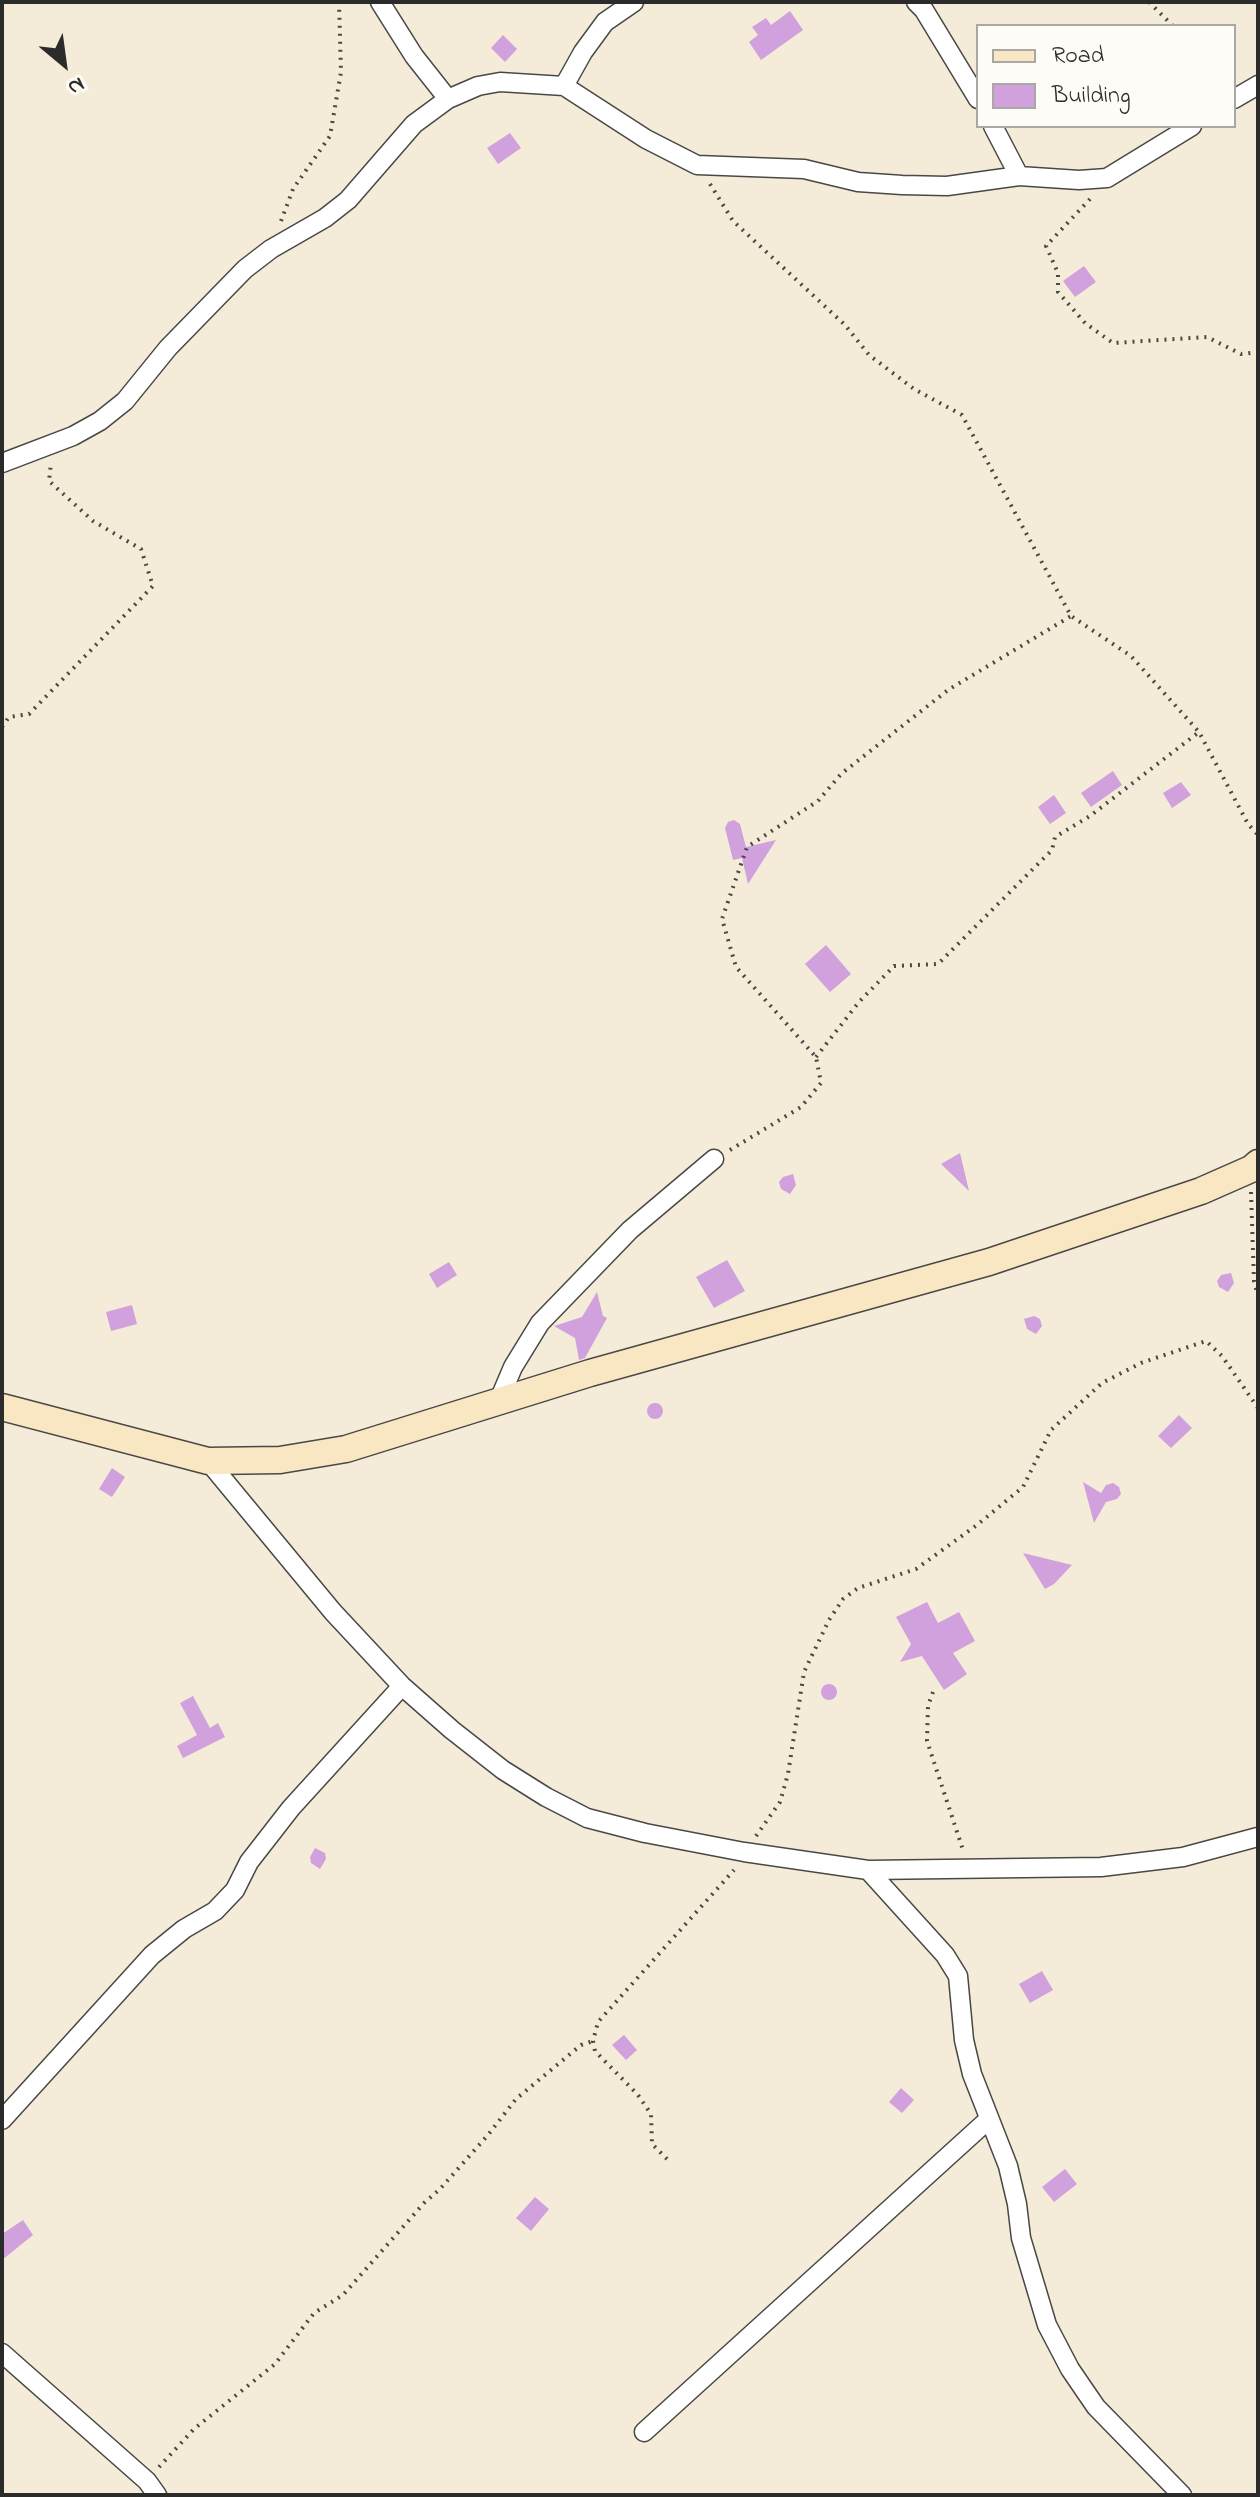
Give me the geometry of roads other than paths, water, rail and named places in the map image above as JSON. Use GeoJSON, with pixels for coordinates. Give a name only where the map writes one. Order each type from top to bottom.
{"type":"FeatureCollection","features":[{"type":"Feature","properties":{"kind":"street"},"geometry":{"type":"LineString","coordinates":[[380,2],[424,70],[448,99]]}},
{"type":"Feature","properties":{"kind":"street"},"geometry":{"type":"LineString","coordinates":[[564,86],[605,22],[634,2]]}},
{"type":"Feature","properties":{"kind":"street"},"geometry":{"type":"LineString","coordinates":[[916,2],[924,10],[976,96]]}},
{"type":"Feature","properties":{"kind":"street"},"geometry":{"type":"LineString","coordinates":[[2,463],[53,445],[100,421],[125,401],[168,348],[245,269],[348,200],[414,124],[448,99],[478,86],[500,82],[564,86],[646,139],[697,165],[804,169],[858,182],[902,185],[947,186],[1019,176],[1079,180],[1107,178],[1189,128]]}},
{"type":"Feature","properties":{"kind":"street"},"geometry":{"type":"LineString","coordinates":[[1236,98],[1258,85]]}},
{"type":"Feature","properties":{"kind":"street"},"geometry":{"type":"LineString","coordinates":[[994,128],[1019,176]]}},
{"type":"Feature","properties":{"kind":"street"},"geometry":{"type":"LineString","coordinates":[[499,1400],[513,1367],[540,1323],[630,1230],[714,1159]]}},
{"type":"Feature","properties":{"kind":"street"},"geometry":{"type":"LineString","coordinates":[[2,1407],[208,1461],[280,1460],[346,1449],[499,1400],[989,1262],[1201,1191],[1254,1166]]}},
{"type":"Feature","properties":{"kind":"street"},"geometry":{"type":"LineString","coordinates":[[208,1461],[333,1612],[402,1686],[503,1770],[587,1818],[744,1852],[868,1870],[1101,1867],[1183,1857],[1258,1837]]}},
{"type":"Feature","properties":{"kind":"street"},"geometry":{"type":"LineString","coordinates":[[2,2120],[152,1955],[184,1929],[215,1911],[235,1890],[249,1862],[291,1808],[402,1686]]}},
{"type":"Feature","properties":{"kind":"street"},"geometry":{"type":"LineString","coordinates":[[868,1870],[945,1955],[958,1976],[964,2040],[972,2074],[1008,2166],[1021,2238],[1047,2325],[1070,2369],[1096,2407],[1182,2495]]}},
{"type":"Feature","properties":{"kind":"street"},"geometry":{"type":"LineString","coordinates":[[644,2432],[989,2119]]}},
{"type":"Feature","properties":{"kind":"street"},"geometry":{"type":"LineString","coordinates":[[2,2353],[152,2488]]}}]}
